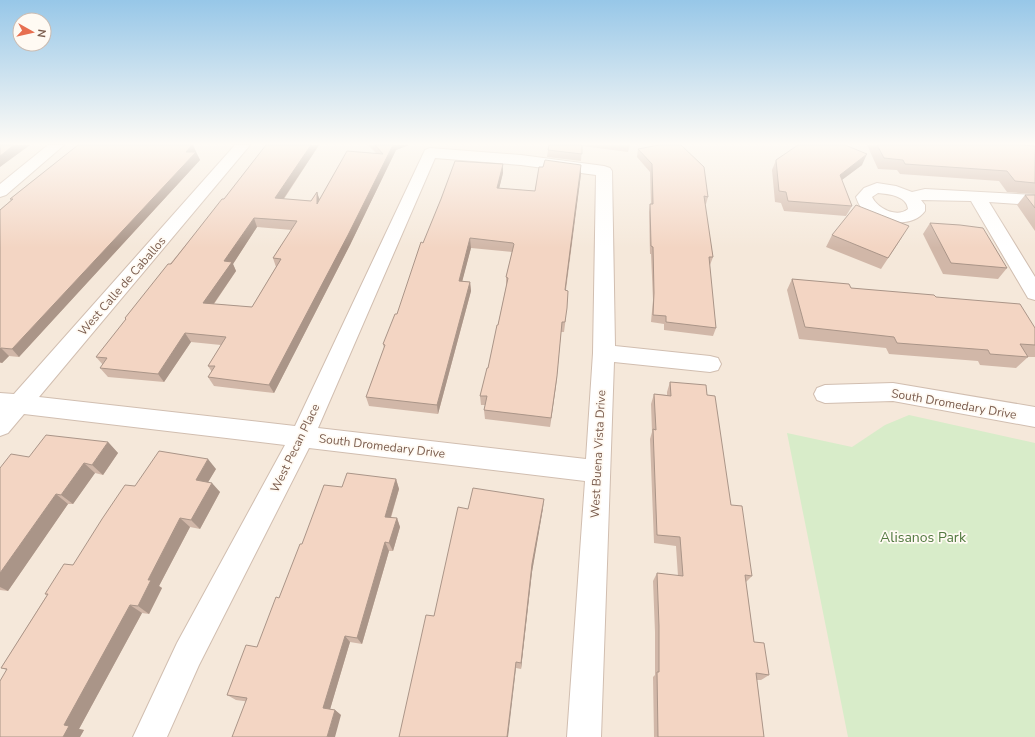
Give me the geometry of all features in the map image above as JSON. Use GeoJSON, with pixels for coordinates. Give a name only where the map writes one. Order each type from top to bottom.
{"type":"FeatureCollection","features":[{"type":"Feature","properties":{"kind":"street"},"geometry":{"type":"LineString","coordinates":[[0,192],[16,179]]}},
{"type":"Feature","properties":{"kind":"street","name":"West Calle de Caballos"},"geometry":{"type":"LineString","coordinates":[[0,426],[10,403],[212,179]]}},
{"type":"Feature","properties":{"kind":"street","name":"West Pecan Place"},"geometry":{"type":"LineString","coordinates":[[150,737],[188,654],[302,437],[418,179]]}},
{"type":"Feature","properties":{"kind":"street","name":"West Buena Vista Drive"},"geometry":{"type":"LineString","coordinates":[[584,737],[604,353],[604,179]]}},
{"type":"Feature","properties":{"kind":"street"},"geometry":{"type":"LineString","coordinates":[[910,197],[926,194],[1035,200]]}},
{"type":"Feature","properties":{"kind":"street"},"geometry":{"type":"LineString","coordinates":[[977,197],[1035,292]]}},
{"type":"Feature","properties":{"kind":"street"},"geometry":{"type":"LineString","coordinates":[[604,353],[710,364]]}},
{"type":"Feature","properties":{"kind":"street","name":"South Dromedary Drive"},"geometry":{"type":"LineString","coordinates":[[825,394],[893,392],[1035,417]]}},
{"type":"Feature","properties":{"kind":"street","name":"South Dromedary Drive"},"geometry":{"type":"LineString","coordinates":[[10,403],[597,471]]}},
{"type":"Feature","properties":{"kind":"shaded area"},"geometry":{"type":"Polygon","coordinates":[[[0,179],[1035,179],[1035,737],[0,737],[0,179]]]}},
{"type":"Feature","properties":{"kind":"green space","name":"Alisanos Park"},"geometry":{"type":"Polygon","coordinates":[[[909,415],[1035,443],[1035,737],[848,737],[787,433],[852,447],[885,425],[909,415]]]}},
{"type":"Feature","properties":{"kind":"building"},"geometry":{"type":"Polygon","coordinates":[[[35,179],[170,179],[12,349],[0,349],[0,210],[13,199],[10,199],[35,179]]]}},
{"type":"Feature","properties":{"kind":"building"},"geometry":{"type":"Polygon","coordinates":[[[239,179],[288,179],[275,198],[311,201],[317,192],[317,204],[331,179],[376,179],[269,385],[208,377],[215,366],[208,366],[226,337],[185,333],[158,374],[100,368],[107,358],[96,357],[168,264],[171,264],[222,199],[224,199],[239,179]],[[254,218],[224,261],[232,262],[203,303],[252,307],[281,259],[273,258],[297,221],[254,218]]]}},
{"type":"Feature","properties":{"kind":"building"},"geometry":{"type":"Polygon","coordinates":[[[448,179],[499,179],[497,188],[535,191],[537,179],[579,179],[565,290],[568,291],[567,308],[565,322],[562,322],[551,418],[484,410],[487,396],[480,396],[498,325],[508,278],[506,277],[514,244],[470,238],[459,281],[470,282],[437,405],[366,397],[385,345],[383,344],[395,314],[397,314],[421,242],[423,243],[448,179]]]}},
{"type":"Feature","properties":{"kind":"building"},"geometry":{"type":"Polygon","coordinates":[[[652,179],[706,179],[708,197],[704,196],[713,257],[709,257],[716,328],[666,322],[666,316],[653,315],[653,247],[651,246],[650,204],[653,204],[652,179]]]}},
{"type":"Feature","properties":{"kind":"building"},"geometry":{"type":"Polygon","coordinates":[[[778,179],[842,179],[852,206],[788,201],[786,192],[779,191],[778,179]]]}},
{"type":"Feature","properties":{"kind":"building"},"geometry":{"type":"Polygon","coordinates":[[[1014,179],[1035,179],[1035,183],[1015,181],[1014,179]]]}},
{"type":"Feature","properties":{"kind":"building"},"geometry":{"type":"Polygon","coordinates":[[[1025,195],[1035,195],[1035,208],[1025,195]]]}},
{"type":"Feature","properties":{"kind":"building"},"geometry":{"type":"Polygon","coordinates":[[[856,205],[909,226],[888,258],[832,235],[856,205]]]}},
{"type":"Feature","properties":{"kind":"building"},"geometry":{"type":"Polygon","coordinates":[[[930,223],[983,228],[1007,268],[951,263],[930,223]]]}},
{"type":"Feature","properties":{"kind":"building"},"geometry":{"type":"Polygon","coordinates":[[[792,279],[849,284],[851,288],[1020,304],[1035,328],[1035,345],[1020,344],[1028,357],[990,354],[988,350],[897,343],[894,337],[805,327],[792,279]]]}},
{"type":"Feature","properties":{"kind":"building"},"geometry":{"type":"Polygon","coordinates":[[[670,382],[706,385],[707,395],[715,396],[731,505],[742,506],[752,576],[745,575],[754,642],[764,643],[769,675],[756,673],[764,737],[658,737],[657,672],[659,672],[659,626],[657,573],[683,576],[680,537],[657,535],[653,429],[656,430],[654,394],[671,396],[670,382]]]}},
{"type":"Feature","properties":{"kind":"building"},"geometry":{"type":"Polygon","coordinates":[[[46,435],[108,442],[92,465],[84,463],[61,495],[56,494],[0,573],[0,468],[11,454],[29,457],[46,435]]]}},
{"type":"Feature","properties":{"kind":"building"},"geometry":{"type":"Polygon","coordinates":[[[159,451],[208,459],[196,480],[212,483],[191,520],[180,518],[148,580],[151,580],[138,606],[130,605],[64,725],[69,726],[63,737],[0,737],[0,681],[7,669],[1,668],[48,594],[45,594],[64,564],[73,565],[125,485],[135,486],[159,451]]]}},
{"type":"Feature","properties":{"kind":"building"},"geometry":{"type":"Polygon","coordinates":[[[347,473],[396,479],[385,517],[397,518],[389,543],[385,542],[357,638],[345,636],[323,708],[335,710],[327,737],[232,737],[247,698],[227,695],[246,645],[257,647],[276,597],[279,598],[300,544],[302,544],[324,485],[342,487],[347,473]]]}},
{"type":"Feature","properties":{"kind":"building"},"geometry":{"type":"Polygon","coordinates":[[[473,488],[544,499],[532,564],[521,663],[516,662],[507,737],[399,737],[426,615],[434,616],[458,507],[468,509],[473,488]]]}}]}
